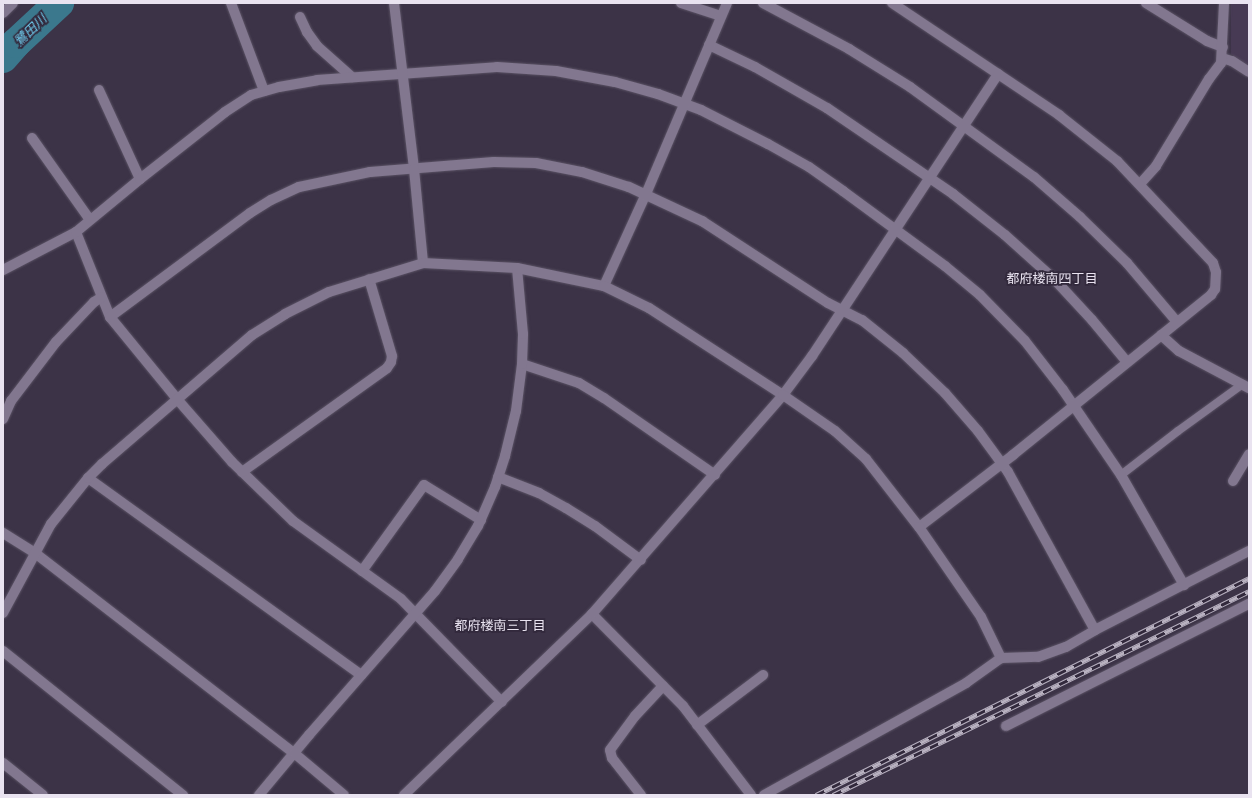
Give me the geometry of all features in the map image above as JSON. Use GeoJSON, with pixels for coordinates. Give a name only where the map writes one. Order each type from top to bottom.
{"type":"FeatureCollection","features":[{"type":"Feature","properties":{"kind":"street"},"geometry":{"type":"LineString","coordinates":[[3,13],[13,3]]}},
{"type":"Feature","properties":{"kind":"street"},"geometry":{"type":"LineString","coordinates":[[231,3],[264,91]]}},
{"type":"Feature","properties":{"kind":"street"},"geometry":{"type":"LineString","coordinates":[[394,3],[414,169],[423,263]]}},
{"type":"Feature","properties":{"kind":"street"},"geometry":{"type":"LineString","coordinates":[[681,3],[721,16]]}},
{"type":"Feature","properties":{"kind":"street"},"geometry":{"type":"LineString","coordinates":[[604,286],[646,194],[727,3]]}},
{"type":"Feature","properties":{"kind":"street"},"geometry":{"type":"LineString","coordinates":[[763,3],[849,49],[910,87],[1034,177],[1080,217],[1127,263],[1177,322]]}},
{"type":"Feature","properties":{"kind":"street"},"geometry":{"type":"LineString","coordinates":[[892,3],[1059,115],[1118,161],[1213,263],[1216,272],[1214,289],[1211,295],[1002,464],[919,527]]}},
{"type":"Feature","properties":{"kind":"street"},"geometry":{"type":"LineString","coordinates":[[1146,3],[1207,41],[1224,47]]}},
{"type":"Feature","properties":{"kind":"street"},"geometry":{"type":"LineString","coordinates":[[1140,184],[1156,166],[1209,79],[1221,63],[1224,47],[1224,3]]}},
{"type":"Feature","properties":{"kind":"street"},"geometry":{"type":"LineString","coordinates":[[300,17],[307,32],[317,46],[352,77]]}},
{"type":"Feature","properties":{"kind":"street"},"geometry":{"type":"LineString","coordinates":[[709,45],[755,67],[827,108],[930,178],[1005,235],[1055,280],[1092,320],[1127,362]]}},
{"type":"Feature","properties":{"kind":"street"},"geometry":{"type":"LineString","coordinates":[[1222,58],[1232,61],[1249,72]]}},
{"type":"Feature","properties":{"kind":"street"},"geometry":{"type":"LineString","coordinates":[[3,270],[76,232],[225,112],[251,95],[264,91],[317,80],[497,67],[556,71],[615,82],[684,104],[724,121],[802,163],[896,229],[980,295],[1025,341],[1074,406],[1121,475],[1184,585]]}},
{"type":"Feature","properties":{"kind":"street"},"geometry":{"type":"LineString","coordinates":[[404,795],[592,614],[641,560],[783,395],[843,310],[998,74]]}},
{"type":"Feature","properties":{"kind":"street"},"geometry":{"type":"LineString","coordinates":[[99,90],[140,179]]}},
{"type":"Feature","properties":{"kind":"street"},"geometry":{"type":"LineString","coordinates":[[32,138],[90,220]]}},
{"type":"Feature","properties":{"kind":"street"},"geometry":{"type":"LineString","coordinates":[[110,317],[250,213],[271,200],[299,187],[346,175],[494,162],[536,163],[582,172],[646,194],[702,221],[828,303],[862,320],[903,353],[945,393],[978,431],[1002,464],[1095,630]]}},
{"type":"Feature","properties":{"kind":"street"},"geometry":{"type":"LineString","coordinates":[[76,232],[110,317],[177,399],[242,472],[293,521],[401,599],[502,702]]}},
{"type":"Feature","properties":{"kind":"street"},"geometry":{"type":"LineString","coordinates":[[3,613],[52,524],[88,478],[102,464],[252,335],[285,314],[329,292],[423,263],[517,268],[604,286],[649,308],[783,395],[835,431],[866,459],[919,527],[981,617],[1001,658]]}},
{"type":"Feature","properties":{"kind":"street"},"geometry":{"type":"LineString","coordinates":[[259,795],[435,591],[458,559],[480,520],[505,456],[516,411],[522,364],[523,334],[517,268]]}},
{"type":"Feature","properties":{"kind":"street"},"geometry":{"type":"LineString","coordinates":[[242,472],[387,368],[391,362],[392,356],[369,279]]}},
{"type":"Feature","properties":{"kind":"street"},"geometry":{"type":"LineString","coordinates":[[3,419],[11,401],[56,342],[94,302],[102,297]]}},
{"type":"Feature","properties":{"kind":"street"},"geometry":{"type":"LineString","coordinates":[[1161,334],[1178,351],[1246,386]]}},
{"type":"Feature","properties":{"kind":"street"},"geometry":{"type":"LineString","coordinates":[[522,364],[558,375],[586,387],[714,475]]}},
{"type":"Feature","properties":{"kind":"street"},"geometry":{"type":"LineString","coordinates":[[1233,481],[1249,454]]}},
{"type":"Feature","properties":{"kind":"street"},"geometry":{"type":"LineString","coordinates":[[498,477],[539,493],[566,508],[595,526],[641,560]]}},
{"type":"Feature","properties":{"kind":"street"},"geometry":{"type":"LineString","coordinates":[[88,478],[361,675]]}},
{"type":"Feature","properties":{"kind":"street"},"geometry":{"type":"LineString","coordinates":[[362,571],[424,485],[480,520]]}},
{"type":"Feature","properties":{"kind":"street"},"geometry":{"type":"LineString","coordinates":[[3,533],[35,553],[294,753],[344,795]]}},
{"type":"Feature","properties":{"kind":"street"},"geometry":{"type":"LineString","coordinates":[[764,795],[966,683],[1001,658],[1038,657],[1066,647],[1095,630],[1249,551]]}},
{"type":"Feature","properties":{"kind":"street"},"geometry":{"type":"LineString","coordinates":[[1006,726],[1249,604]]}},
{"type":"Feature","properties":{"kind":"street"},"geometry":{"type":"LineString","coordinates":[[592,614],[683,706],[750,795]]}},
{"type":"Feature","properties":{"kind":"street"},"geometry":{"type":"LineString","coordinates":[[3,650],[183,795]]}},
{"type":"Feature","properties":{"kind":"street"},"geometry":{"type":"LineString","coordinates":[[698,725],[763,675]]}},
{"type":"Feature","properties":{"kind":"street"},"geometry":{"type":"LineString","coordinates":[[641,795],[612,758],[610,750],[635,716],[663,686]]}},
{"type":"Feature","properties":{"kind":"street"},"geometry":{"type":"LineString","coordinates":[[3,763],[43,795]]}},
{"type":"Feature","properties":{"kind":"lane"},"geometry":{"type":"LineString","coordinates":[[1121,475],[1178,431],[1246,386]]}},
{"type":"Feature","properties":{"kind":"shaded area"},"geometry":{"type":"Polygon","coordinates":[[[1231,3],[1249,3],[1249,67],[1231,54],[1231,3]]]}},
{"type":"Feature","properties":{"kind":"waterway","name":"鷺田川"},"geometry":{"type":"LineString","coordinates":[[3,58],[16,43],[59,3]]}},
{"type":"Feature","properties":{"kind":"railway"},"geometry":{"type":"LineString","coordinates":[[816,795],[1249,578]]}},
{"type":"Feature","properties":{"kind":"railway"},"geometry":{"type":"LineString","coordinates":[[833,795],[1249,591]]}},
{"type":"Feature","properties":{"kind":"district","name":"都府楼南四丁目"},"geometry":{"type":"Point","coordinates":[1052,279]}},
{"type":"Feature","properties":{"kind":"district","name":"都府楼南三丁目"},"geometry":{"type":"Point","coordinates":[500,626]}}]}
